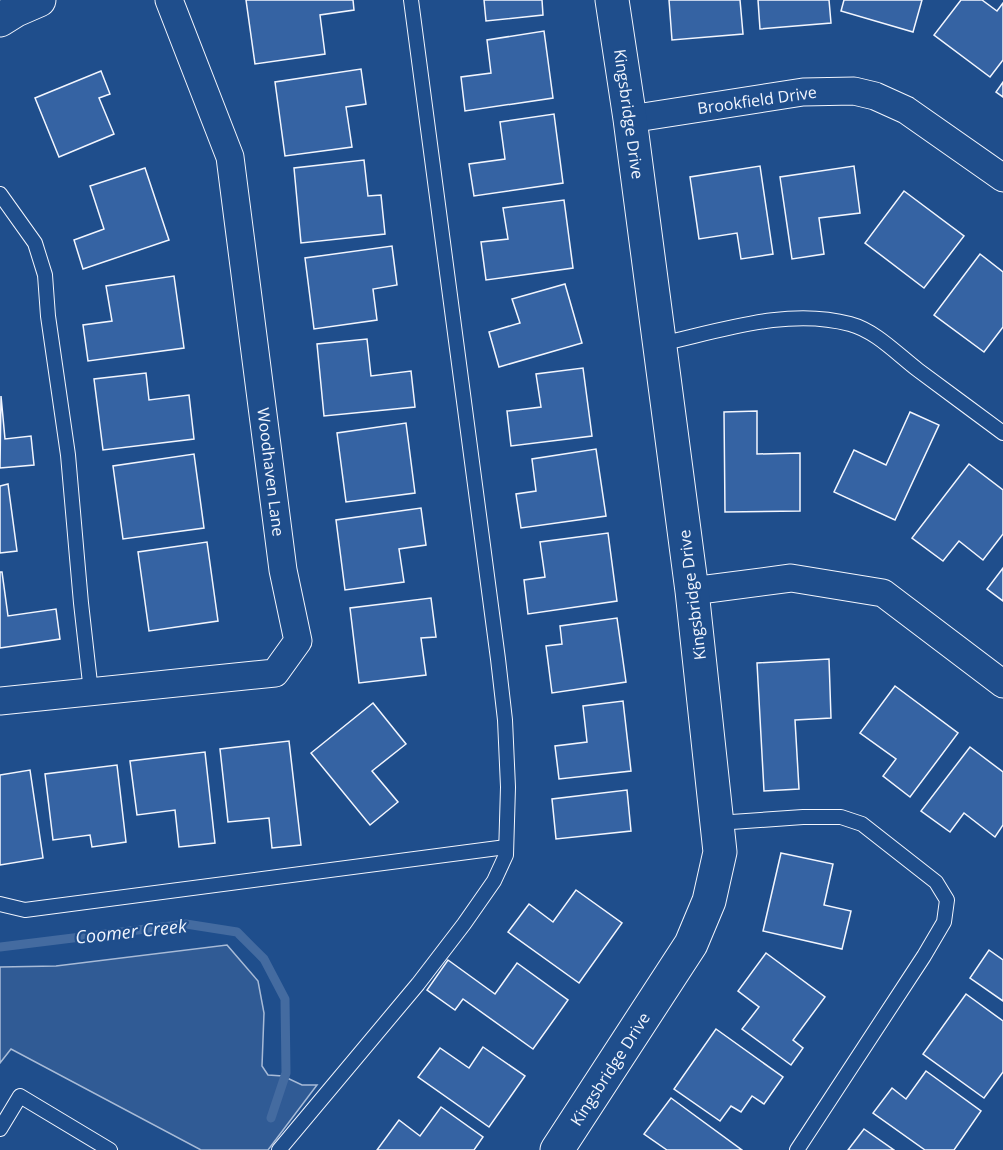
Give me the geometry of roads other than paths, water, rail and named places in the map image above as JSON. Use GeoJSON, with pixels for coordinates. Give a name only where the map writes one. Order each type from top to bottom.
{"type":"FeatureCollection","features":[{"type":"Feature","properties":{"kind":"street"},"geometry":{"type":"LineString","coordinates":[[0,20],[39,0]]}},
{"type":"Feature","properties":{"kind":"street","name":"Woodhaven Lane"},"geometry":{"type":"LineString","coordinates":[[0,701],[275,673],[298,641],[283,570],[230,157],[169,0]]}},
{"type":"Feature","properties":{"kind":"street","name":"Kingsbridge Drive"},"geometry":{"type":"LineString","coordinates":[[557,1150],[691,944],[709,901],[720,852],[692,591],[630,118],[612,0]]}},
{"type":"Feature","properties":{"kind":"street","name":"Brookfield Drive"},"geometry":{"type":"LineString","coordinates":[[630,118],[803,92],[854,91],[875,96],[906,110],[1003,178]]}},
{"type":"Feature","properties":{"kind":"street"},"geometry":{"type":"LineString","coordinates":[[692,591],[791,578],[883,593],[1003,684]]}},
{"type":"Feature","properties":{"kind":"lane"},"geometry":{"type":"LineString","coordinates":[[279,1150],[418,984],[494,881],[506,855],[508,787],[505,720],[411,0]]}},
{"type":"Feature","properties":{"kind":"lane"},"geometry":{"type":"LineString","coordinates":[[0,194],[35,243],[45,275],[48,316],[68,455],[91,692]]}},
{"type":"Feature","properties":{"kind":"lane"},"geometry":{"type":"LineString","coordinates":[[660,344],[747,325],[793,319],[828,320],[852,324],[884,342],[1003,433]]}},
{"type":"Feature","properties":{"kind":"lane"},"geometry":{"type":"LineString","coordinates":[[717,823],[803,817],[841,817],[862,824],[936,882],[947,900],[944,922],[924,956],[797,1150]]}},
{"type":"Feature","properties":{"kind":"lane"},"geometry":{"type":"LineString","coordinates":[[0,904],[25,910],[506,847]]}},
{"type":"Feature","properties":{"kind":"lane"},"geometry":{"type":"LineString","coordinates":[[0,1130],[20,1096],[110,1150]]}},
{"type":"Feature","properties":{"kind":"waterway","name":"Coomer Creek"},"geometry":{"type":"LineString","coordinates":[[0,947],[186,924],[237,932],[264,959],[285,999],[286,1073],[271,1118]]}}]}
